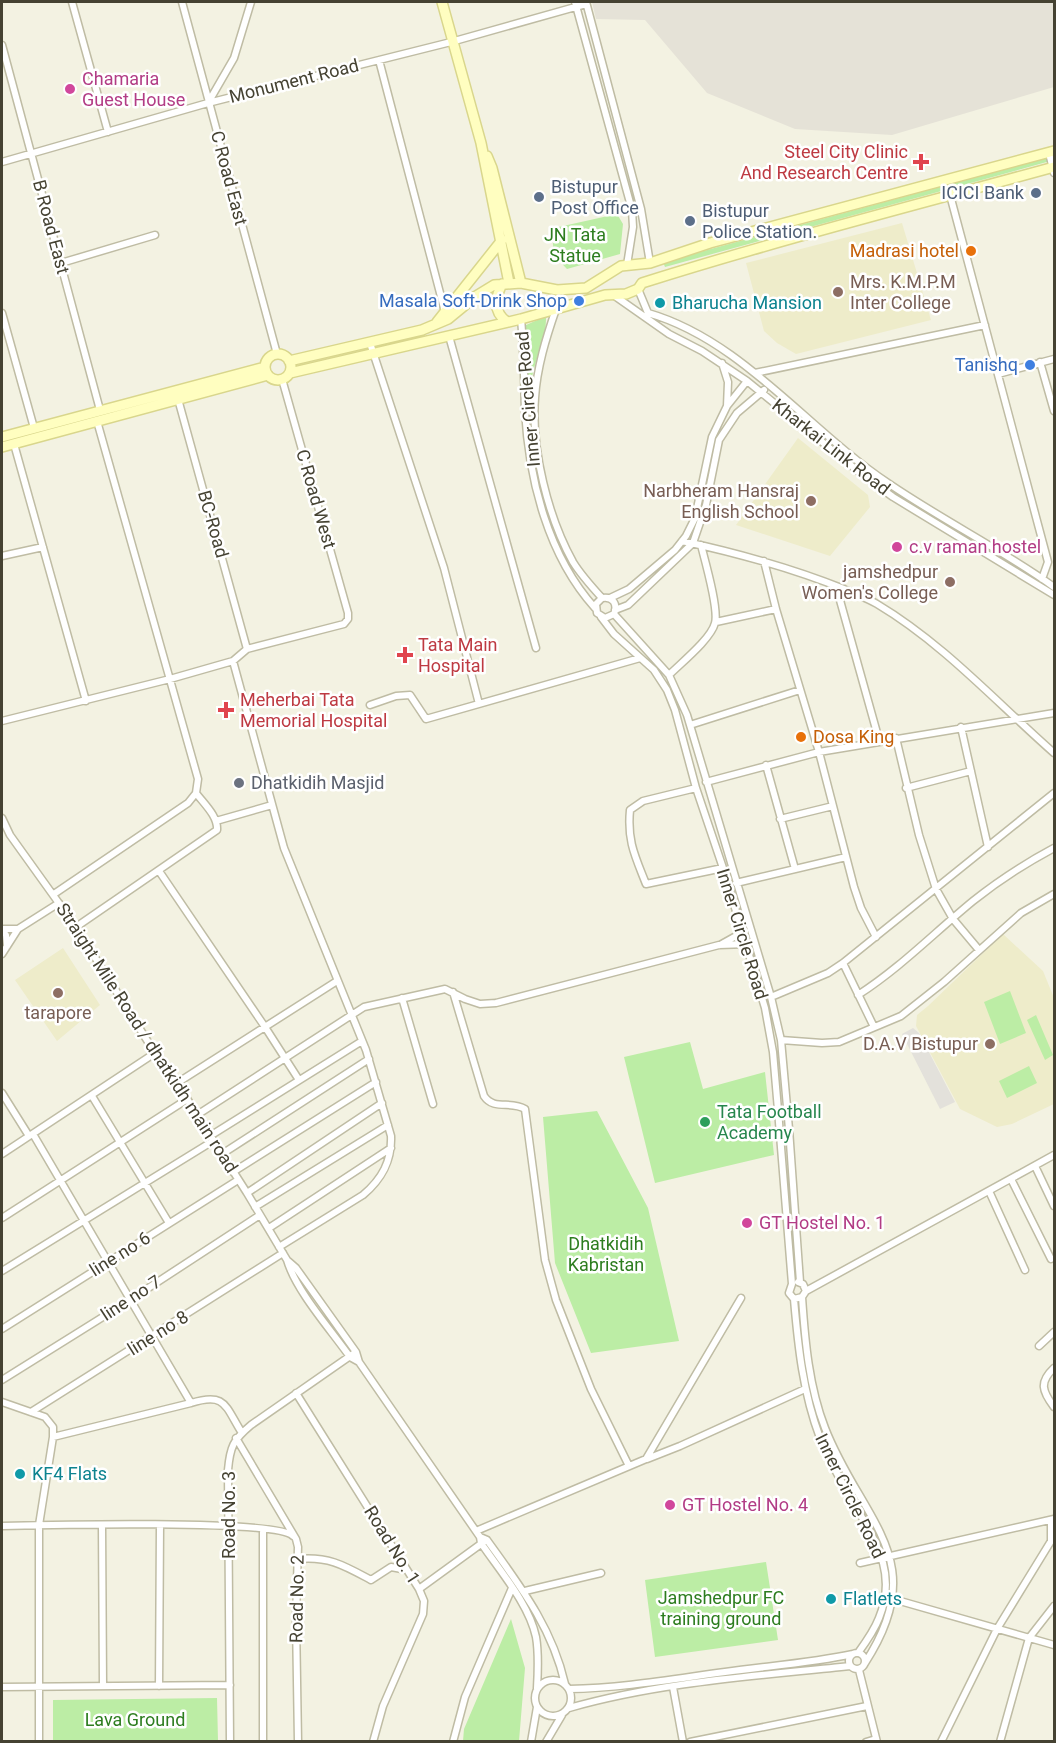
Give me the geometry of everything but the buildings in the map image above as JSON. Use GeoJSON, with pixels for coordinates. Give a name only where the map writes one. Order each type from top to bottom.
{"type":"FeatureCollection","features":[{"type":"Feature","properties":{"kind":"street"},"geometry":{"type":"LineString","coordinates":[[72,2],[108,132]]}},
{"type":"Feature","properties":{"kind":"street","name":"C Road East"},"geometry":{"type":"LineString","coordinates":[[182,2],[277,354]]}},
{"type":"Feature","properties":{"kind":"street"},"geometry":{"type":"LineString","coordinates":[[208,103],[234,58],[252,2]]}},
{"type":"Feature","properties":{"kind":"street"},"geometry":{"type":"LineString","coordinates":[[442,2],[451,42],[481,143],[501,240],[506,283],[497,293],[496,306],[502,318],[507,322]]}},
{"type":"Feature","properties":{"kind":"street"},"geometry":{"type":"LineString","coordinates":[[586,2],[641,209],[650,263]]}},
{"type":"Feature","properties":{"kind":"street","name":"Monument Road"},"geometry":{"type":"LineString","coordinates":[[2,162],[208,103],[451,42],[586,2]]}},
{"type":"Feature","properties":{"kind":"street"},"geometry":{"type":"LineString","coordinates":[[575,4],[632,210],[632,265],[640,286]]}},
{"type":"Feature","properties":{"kind":"street","name":"B Road East"},"geometry":{"type":"LineString","coordinates":[[2,45],[100,410]]}},
{"type":"Feature","properties":{"kind":"street"},"geometry":{"type":"LineString","coordinates":[[379,60],[445,312]]}},
{"type":"Feature","properties":{"kind":"street"},"geometry":{"type":"LineString","coordinates":[[481,143],[492,168],[521,283]]}},
{"type":"Feature","properties":{"kind":"street"},"geometry":{"type":"LineString","coordinates":[[1052,152],[1054,169],[950,195],[707,262],[640,286],[626,294],[611,294],[521,319],[275,380],[267,371],[268,360],[277,354],[283,355],[289,361],[434,326],[448,318],[486,288],[506,283],[521,283],[557,290],[586,288],[621,266],[650,263],[710,243],[1052,152]]}},
{"type":"Feature","properties":{"kind":"street"},"geometry":{"type":"LineString","coordinates":[[950,195],[1051,561],[1040,585]]}},
{"type":"Feature","properties":{"kind":"street"},"geometry":{"type":"LineString","coordinates":[[61,263],[155,235]]}},
{"type":"Feature","properties":{"kind":"street"},"geometry":{"type":"LineString","coordinates":[[434,326],[501,240]]}},
{"type":"Feature","properties":{"kind":"street","name":"Kharkai Link Road"},"geometry":{"type":"LineString","coordinates":[[640,286],[648,313],[678,324],[722,349],[770,386],[860,463],[1054,587]]}},
{"type":"Feature","properties":{"kind":"street","name":"Kharkai Link Road"},"geometry":{"type":"LineString","coordinates":[[611,294],[669,334],[722,363],[893,497],[1054,595]]}},
{"type":"Feature","properties":{"kind":"street","name":"Inner Circle Road"},"geometry":{"type":"LineString","coordinates":[[556,309],[538,371],[534,428],[552,513],[574,563],[602,598]]}},
{"type":"Feature","properties":{"kind":"street"},"geometry":{"type":"LineString","coordinates":[[2,313],[34,428]]}},
{"type":"Feature","properties":{"kind":"street","name":"Inner Circle Road"},"geometry":{"type":"LineString","coordinates":[[521,319],[526,419],[536,488],[551,534],[579,590],[614,634],[654,670],[667,690],[765,1008],[771,1044],[796,1283]]}},
{"type":"Feature","properties":{"kind":"street"},"geometry":{"type":"LineString","coordinates":[[755,374],[986,326]]}},
{"type":"Feature","properties":{"kind":"street"},"geometry":{"type":"LineString","coordinates":[[449,336],[536,648]]}},
{"type":"Feature","properties":{"kind":"street"},"geometry":{"type":"LineString","coordinates":[[370,343],[444,568],[479,704]]}},
{"type":"Feature","properties":{"kind":"street"},"geometry":{"type":"LineString","coordinates":[[998,374],[1054,358]]}},
{"type":"Feature","properties":{"kind":"street"},"geometry":{"type":"LineString","coordinates":[[286,376],[289,361]]}},
{"type":"Feature","properties":{"kind":"street"},"geometry":{"type":"LineString","coordinates":[[1040,362],[1054,411]]}},
{"type":"Feature","properties":{"kind":"street"},"geometry":{"type":"LineString","coordinates":[[722,363],[728,382],[727,406]]}},
{"type":"Feature","properties":{"kind":"street"},"geometry":{"type":"LineString","coordinates":[[2,436],[100,410],[267,371]]}},
{"type":"Feature","properties":{"kind":"street"},"geometry":{"type":"LineString","coordinates":[[2,447],[178,399],[267,371]]}},
{"type":"Feature","properties":{"kind":"street","name":"C Road West"},"geometry":{"type":"LineString","coordinates":[[247,649],[344,624],[348,619],[286,376]]}},
{"type":"Feature","properties":{"kind":"street"},"geometry":{"type":"LineString","coordinates":[[595,608],[598,600],[610,598],[640,582],[682,541],[694,518],[712,437],[727,406],[747,381]]}},
{"type":"Feature","properties":{"kind":"street"},"geometry":{"type":"LineString","coordinates":[[601,617],[610,617],[614,612],[628,605],[693,543],[706,504],[718,440],[737,413],[770,386]]}},
{"type":"Feature","properties":{"kind":"street","name":"BC-Road"},"geometry":{"type":"LineString","coordinates":[[178,399],[247,649]]}},
{"type":"Feature","properties":{"kind":"street"},"geometry":{"type":"LineString","coordinates":[[54,894],[188,803],[196,793],[198,779],[97,421]]}},
{"type":"Feature","properties":{"kind":"street"},"geometry":{"type":"LineString","coordinates":[[14,444],[86,701]]}},
{"type":"Feature","properties":{"kind":"street"},"geometry":{"type":"LineString","coordinates":[[682,541],[764,561],[874,602],[909,624],[949,656],[1054,753]]}},
{"type":"Feature","properties":{"kind":"street"},"geometry":{"type":"LineString","coordinates":[[669,675],[708,636],[716,622],[701,545]]}},
{"type":"Feature","properties":{"kind":"street"},"geometry":{"type":"LineString","coordinates":[[2,556],[43,547]]}},
{"type":"Feature","properties":{"kind":"street"},"geometry":{"type":"LineString","coordinates":[[764,561],[861,908],[876,937]]}},
{"type":"Feature","properties":{"kind":"street"},"geometry":{"type":"LineString","coordinates":[[836,586],[879,741]]}},
{"type":"Feature","properties":{"kind":"street","name":"Inner Circle Road"},"geometry":{"type":"LineString","coordinates":[[610,598],[616,605],[614,612],[669,675],[678,692],[690,725],[771,998],[780,1040],[789,1129],[796,1283]]}},
{"type":"Feature","properties":{"kind":"street"},"geometry":{"type":"LineString","coordinates":[[716,622],[776,609]]}},
{"type":"Feature","properties":{"kind":"street"},"geometry":{"type":"LineString","coordinates":[[2,721],[233,661],[247,649]]}},
{"type":"Feature","properties":{"kind":"street"},"geometry":{"type":"LineString","coordinates":[[370,705],[396,696],[410,695],[426,719],[640,658]]}},
{"type":"Feature","properties":{"kind":"street"},"geometry":{"type":"LineString","coordinates":[[233,661],[284,848],[369,1059],[388,1125],[391,1148],[268,1228]]}},
{"type":"Feature","properties":{"kind":"street"},"geometry":{"type":"LineString","coordinates":[[690,725],[800,690]]}},
{"type":"Feature","properties":{"kind":"street"},"geometry":{"type":"LineString","coordinates":[[706,782],[819,752],[1054,713]]}},
{"type":"Feature","properties":{"kind":"street"},"geometry":{"type":"LineString","coordinates":[[961,727],[988,847]]}},
{"type":"Feature","properties":{"kind":"street"},"geometry":{"type":"LineString","coordinates":[[896,738],[906,788],[936,889],[954,919],[979,950]]}},
{"type":"Feature","properties":{"kind":"street"},"geometry":{"type":"LineString","coordinates":[[766,765],[795,869]]}},
{"type":"Feature","properties":{"kind":"street"},"geometry":{"type":"LineString","coordinates":[[906,788],[971,771]]}},
{"type":"Feature","properties":{"kind":"street"},"geometry":{"type":"LineString","coordinates":[[696,788],[642,801],[630,810],[628,830],[632,849],[646,884],[723,868]]}},
{"type":"Feature","properties":{"kind":"street"},"geometry":{"type":"LineString","coordinates":[[76,927],[213,835],[217,830],[216,821],[196,793]]}},
{"type":"Feature","properties":{"kind":"street"},"geometry":{"type":"LineString","coordinates":[[771,998],[828,973],[843,963],[1054,793]]}},
{"type":"Feature","properties":{"kind":"street"},"geometry":{"type":"LineString","coordinates":[[216,821],[272,805]]}},
{"type":"Feature","properties":{"kind":"street"},"geometry":{"type":"LineString","coordinates":[[780,819],[833,806]]}},
{"type":"Feature","properties":{"kind":"street","name":"Straight Mile Road / dhatkidh main road"},"geometry":{"type":"LineString","coordinates":[[2,818],[10,835],[54,894],[155,1053],[177,1083],[287,1260],[296,1268],[353,1355],[481,1538],[512,1588],[529,1616],[536,1635],[537,1688]]}},
{"type":"Feature","properties":{"kind":"street"},"geometry":{"type":"LineString","coordinates":[[858,995],[904,963],[974,901],[1021,867],[1054,848]]}},
{"type":"Feature","properties":{"kind":"street"},"geometry":{"type":"LineString","coordinates":[[736,883],[846,857]]}},
{"type":"Feature","properties":{"kind":"street"},"geometry":{"type":"LineString","coordinates":[[159,871],[299,1080]]}},
{"type":"Feature","properties":{"kind":"street"},"geometry":{"type":"LineString","coordinates":[[780,1040],[839,1042],[907,1013],[1021,913],[1054,894]]}},
{"type":"Feature","properties":{"kind":"street"},"geometry":{"type":"LineString","coordinates":[[2,954],[18,929],[59,903]]}},
{"type":"Feature","properties":{"kind":"street"},"geometry":{"type":"LineString","coordinates":[[2,929],[18,929]]}},
{"type":"Feature","properties":{"kind":"street"},"geometry":{"type":"LineString","coordinates":[[2,929],[6,935],[7,946]]}},
{"type":"Feature","properties":{"kind":"street"},"geometry":{"type":"LineString","coordinates":[[719,945],[750,929]]}},
{"type":"Feature","properties":{"kind":"street"},"geometry":{"type":"LineString","coordinates":[[197,1115],[364,1007],[445,989],[480,1004],[496,1003],[719,945],[746,945],[754,942]]}},
{"type":"Feature","properties":{"kind":"street"},"geometry":{"type":"LineString","coordinates":[[843,963],[874,1027]]}},
{"type":"Feature","properties":{"kind":"street"},"geometry":{"type":"LineString","coordinates":[[177,1083],[337,981]]}},
{"type":"Feature","properties":{"kind":"street"},"geometry":{"type":"LineString","coordinates":[[453,992],[484,1096],[488,1102],[497,1105],[520,1106],[525,1109],[545,1260],[556,1300],[591,1389],[629,1466]]}},
{"type":"Feature","properties":{"kind":"street"},"geometry":{"type":"LineString","coordinates":[[402,998],[433,1104]]}},
{"type":"Feature","properties":{"kind":"street"},"geometry":{"type":"LineString","coordinates":[[2,1271],[145,1182],[362,1041]]}},
{"type":"Feature","properties":{"kind":"street"},"geometry":{"type":"LineString","coordinates":[[2,1154],[155,1053]]}},
{"type":"Feature","properties":{"kind":"street"},"geometry":{"type":"LineString","coordinates":[[222,1154],[369,1059]]}},
{"type":"Feature","properties":{"kind":"street"},"geometry":{"type":"LineString","coordinates":[[233,1172],[376,1082]]}},
{"type":"Feature","properties":{"kind":"street"},"geometry":{"type":"LineString","coordinates":[[2,1093],[61,1180],[191,1403]]}},
{"type":"Feature","properties":{"kind":"street"},"geometry":{"type":"LineString","coordinates":[[92,1096],[169,1223]]}},
{"type":"Feature","properties":{"kind":"street"},"geometry":{"type":"LineString","coordinates":[[2,1218],[186,1100]]}},
{"type":"Feature","properties":{"kind":"street"},"geometry":{"type":"LineString","coordinates":[[247,1193],[382,1103]]}},
{"type":"Feature","properties":{"kind":"street"},"geometry":{"type":"LineString","coordinates":[[255,1207],[388,1125]]}},
{"type":"Feature","properties":{"kind":"street","name":"line no 8"},"geometry":{"type":"LineString","coordinates":[[31,1412],[153,1336],[363,1195],[384,1172],[391,1148]]}},
{"type":"Feature","properties":{"kind":"street"},"geometry":{"type":"LineString","coordinates":[[806,1291],[803,1284],[796,1283],[788,1290],[794,1299],[802,1297],[806,1291],[1054,1155]]}},
{"type":"Feature","properties":{"kind":"street"},"geometry":{"type":"LineString","coordinates":[[1035,1166],[1054,1206]]}},
{"type":"Feature","properties":{"kind":"street"},"geometry":{"type":"LineString","coordinates":[[1011,1179],[1051,1259]]}},
{"type":"Feature","properties":{"kind":"street","name":"line no 6"},"geometry":{"type":"LineString","coordinates":[[2,1329],[238,1180]]}},
{"type":"Feature","properties":{"kind":"street"},"geometry":{"type":"LineString","coordinates":[[989,1191],[1025,1270]]}},
{"type":"Feature","properties":{"kind":"street","name":"line no 7"},"geometry":{"type":"LineString","coordinates":[[2,1380],[260,1215]]}},
{"type":"Feature","properties":{"kind":"street","name":"Inner Circle Road"},"geometry":{"type":"LineString","coordinates":[[802,1297],[807,1359],[824,1425],[837,1458],[872,1517],[891,1556],[894,1571],[893,1599],[880,1638],[865,1664]]}},
{"type":"Feature","properties":{"kind":"street"},"geometry":{"type":"LineString","coordinates":[[646,1459],[741,1298]]}},
{"type":"Feature","properties":{"kind":"street","name":"Inner Circle Road"},"geometry":{"type":"LineString","coordinates":[[794,1299],[805,1389],[825,1451],[883,1558],[886,1576],[884,1602],[875,1627],[855,1654]]}},
{"type":"Feature","properties":{"kind":"street"},"geometry":{"type":"LineString","coordinates":[[1039,1346],[1054,1332]]}},
{"type":"Feature","properties":{"kind":"street"},"geometry":{"type":"LineString","coordinates":[[236,1438],[296,1393],[353,1355]]}},
{"type":"Feature","properties":{"kind":"street"},"geometry":{"type":"LineString","coordinates":[[1054,1368],[1044,1383],[1044,1392],[1054,1407]]}},
{"type":"Feature","properties":{"kind":"street"},"geometry":{"type":"LineString","coordinates":[[419,1588],[481,1538],[629,1466],[680,1446],[805,1389]]}},
{"type":"Feature","properties":{"kind":"street","name":"Road No. 1"},"geometry":{"type":"LineString","coordinates":[[296,1393],[419,1588],[424,1602],[423,1614],[383,1706],[373,1742]]}},
{"type":"Feature","properties":{"kind":"street"},"geometry":{"type":"LineString","coordinates":[[53,1437],[212,1398],[219,1400],[242,1433]]}},
{"type":"Feature","properties":{"kind":"street"},"geometry":{"type":"LineString","coordinates":[[2,1402],[45,1418],[53,1427],[39,1525],[39,1742]]}},
{"type":"Feature","properties":{"kind":"street","name":"Road No. 3"},"geometry":{"type":"LineString","coordinates":[[230,1742],[228,1470],[230,1452],[236,1438]]}},
{"type":"Feature","properties":{"kind":"street","name":"Road No. 2"},"geometry":{"type":"LineString","coordinates":[[236,1438],[296,1539],[298,1559],[298,1742]]}},
{"type":"Feature","properties":{"kind":"street"},"geometry":{"type":"LineString","coordinates":[[860,1563],[1053,1520],[1051,1541],[997,1629],[941,1742]]}},
{"type":"Feature","properties":{"kind":"street"},"geometry":{"type":"LineString","coordinates":[[102,1525],[103,1686]]}},
{"type":"Feature","properties":{"kind":"street"},"geometry":{"type":"LineString","coordinates":[[159,1686],[160,1525]]}},
{"type":"Feature","properties":{"kind":"street"},"geometry":{"type":"LineString","coordinates":[[2,1526],[230,1525],[280,1529],[290,1532],[296,1539]]}},
{"type":"Feature","properties":{"kind":"street"},"geometry":{"type":"LineString","coordinates":[[263,1529],[263,1742]]}},
{"type":"Feature","properties":{"kind":"street","name":"Straight Mile Road / dhatkidh main road"},"geometry":{"type":"LineString","coordinates":[[481,1538],[525,1592],[556,1653],[567,1686]]}},
{"type":"Feature","properties":{"kind":"street"},"geometry":{"type":"LineString","coordinates":[[298,1559],[316,1557],[333,1562],[371,1580],[391,1568],[407,1570]]}},
{"type":"Feature","properties":{"kind":"street"},"geometry":{"type":"LineString","coordinates":[[525,1592],[602,1573]]}},
{"type":"Feature","properties":{"kind":"street"},"geometry":{"type":"LineString","coordinates":[[453,1742],[465,1697],[512,1588]]}},
{"type":"Feature","properties":{"kind":"street"},"geometry":{"type":"LineString","coordinates":[[893,1599],[1054,1645]]}},
{"type":"Feature","properties":{"kind":"street"},"geometry":{"type":"LineString","coordinates":[[1000,1742],[1029,1638],[1054,1606]]}},
{"type":"Feature","properties":{"kind":"street"},"geometry":{"type":"LineString","coordinates":[[850,1666],[850,1657],[855,1654]]}},
{"type":"Feature","properties":{"kind":"street"},"geometry":{"type":"LineString","coordinates":[[562,1714],[553,1717],[544,1714],[537,1707],[534,1698],[537,1688],[545,1681],[555,1680],[567,1686],[620,1687],[855,1654],[865,1659],[865,1664],[859,1670]]}},
{"type":"Feature","properties":{"kind":"street"},"geometry":{"type":"LineString","coordinates":[[546,1742],[562,1714],[569,1708],[603,1699],[748,1677],[850,1666],[859,1670]]}},
{"type":"Feature","properties":{"kind":"street"},"geometry":{"type":"LineString","coordinates":[[859,1670],[877,1740],[866,1742]]}},
{"type":"Feature","properties":{"kind":"street"},"geometry":{"type":"LineString","coordinates":[[2,1687],[230,1685]]}},
{"type":"Feature","properties":{"kind":"street"},"geometry":{"type":"LineString","coordinates":[[567,1686],[572,1698],[569,1708]]}},
{"type":"Feature","properties":{"kind":"street"},"geometry":{"type":"LineString","coordinates":[[673,1687],[683,1742]]}},
{"type":"Feature","properties":{"kind":"street"},"geometry":{"type":"LineString","coordinates":[[690,1742],[867,1706]]}},
{"type":"Feature","properties":{"kind":"street"},"geometry":{"type":"LineString","coordinates":[[531,1742],[537,1707]]}},
{"type":"Feature","properties":{"kind":"shaded area"},"geometry":{"type":"Polygon","coordinates":[[[592,2],[1054,2],[1054,87],[892,135],[795,129],[707,93],[645,20],[596,19],[592,2]]]}},
{"type":"Feature","properties":{"kind":"shaded area","name":"Mrs. K.M.P.M Inter College"},"geometry":{"type":"Polygon","coordinates":[[[902,223],[931,320],[796,354],[777,343],[764,331],[746,263],[902,223]]]}},
{"type":"Feature","properties":{"kind":"shaded area","name":"Narbheram Hansraj English School"},"geometry":{"type":"Polygon","coordinates":[[[798,438],[868,495],[870,507],[830,556],[736,525],[798,438]]]}},
{"type":"Feature","properties":{"kind":"shaded area","name":"D.A.V Bistupur"},"geometry":{"type":"Polygon","coordinates":[[[1003,934],[1043,971],[1054,998],[1054,1104],[1012,1124],[997,1127],[960,1109],[916,1026],[917,1015],[1003,934]]]}},
{"type":"Feature","properties":{"kind":"shaded area","name":"tarapore"},"geometry":{"type":"Polygon","coordinates":[[[63,948],[100,1005],[57,1041],[15,980],[63,948]]]}},
{"type":"Feature","properties":{"kind":"shaded area"},"geometry":{"type":"Polygon","coordinates":[[[913,1028],[919,1033],[955,1102],[940,1109],[902,1034],[913,1028]]]}},
{"type":"Feature","properties":{"kind":"green space"},"geometry":{"type":"Polygon","coordinates":[[[1054,156],[1054,160],[665,267],[663,262],[1054,156]]]}},
{"type":"Feature","properties":{"kind":"green space","name":"JN Tata Statue"},"geometry":{"type":"Polygon","coordinates":[[[617,214],[623,224],[620,254],[567,269],[554,250],[554,228],[617,214]]]}},
{"type":"Feature","properties":{"kind":"green space"},"geometry":{"type":"Polygon","coordinates":[[[546,316],[545,331],[531,383],[530,404],[524,326],[546,316]]]}},
{"type":"Feature","properties":{"kind":"green space"},"geometry":{"type":"Polygon","coordinates":[[[1010,991],[1026,1033],[1000,1044],[984,1002],[1010,991]]]}},
{"type":"Feature","properties":{"kind":"green space"},"geometry":{"type":"Polygon","coordinates":[[[1036,1015],[1053,1055],[1045,1060],[1027,1020],[1036,1015]]]}},
{"type":"Feature","properties":{"kind":"green space","name":"Tata Football Academy"},"geometry":{"type":"Polygon","coordinates":[[[690,1042],[703,1089],[765,1072],[774,1155],[655,1183],[624,1057],[690,1042]]]}},
{"type":"Feature","properties":{"kind":"green space"},"geometry":{"type":"Polygon","coordinates":[[[1029,1066],[1037,1083],[1007,1098],[999,1081],[1029,1066]]]}},
{"type":"Feature","properties":{"kind":"green space","name":"Dhatkidih Kabristan"},"geometry":{"type":"Polygon","coordinates":[[[597,1111],[648,1208],[679,1341],[591,1353],[555,1263],[543,1117],[597,1111]]]}},
{"type":"Feature","properties":{"kind":"green space","name":"Jamshedpur FC training ground"},"geometry":{"type":"Polygon","coordinates":[[[766,1562],[778,1640],[655,1657],[645,1580],[766,1562]]]}},
{"type":"Feature","properties":{"kind":"green space"},"geometry":{"type":"Polygon","coordinates":[[[511,1619],[525,1668],[519,1741],[463,1741],[464,1729],[511,1619]]]}},
{"type":"Feature","properties":{"kind":"green space","name":"Lava Ground"},"geometry":{"type":"Polygon","coordinates":[[[217,1698],[218,1741],[53,1741],[53,1700],[217,1698]]]}},
{"type":"Feature","properties":{"kind":"place","name":"Chamaria Guest House"},"geometry":{"type":"Point","coordinates":[70,89]}},
{"type":"Feature","properties":{"kind":"place","name":"Steel City Clinic And Research Centre"},"geometry":{"type":"Point","coordinates":[921,162]}},
{"type":"Feature","properties":{"kind":"place","name":"ICICI Bank"},"geometry":{"type":"Point","coordinates":[1036,193]}},
{"type":"Feature","properties":{"kind":"place","name":"Bistupur Post Office"},"geometry":{"type":"Point","coordinates":[539,197]}},
{"type":"Feature","properties":{"kind":"place","name":"Bistupur Police Station."},"geometry":{"type":"Point","coordinates":[690,221]}},
{"type":"Feature","properties":{"kind":"place","name":"Madrasi hotel"},"geometry":{"type":"Point","coordinates":[971,251]}},
{"type":"Feature","properties":{"kind":"place","name":"Mrs. K.M.P.M Inter College"},"geometry":{"type":"Point","coordinates":[838,292]}},
{"type":"Feature","properties":{"kind":"place","name":"Masala Soft-Drink Shop"},"geometry":{"type":"Point","coordinates":[579,301]}},
{"type":"Feature","properties":{"kind":"place","name":"Bharucha Mansion"},"geometry":{"type":"Point","coordinates":[660,303]}},
{"type":"Feature","properties":{"kind":"place","name":"Tanishq"},"geometry":{"type":"Point","coordinates":[1030,365]}},
{"type":"Feature","properties":{"kind":"place","name":"Narbheram Hansraj English School"},"geometry":{"type":"Point","coordinates":[811,501]}},
{"type":"Feature","properties":{"kind":"place","name":"c.v raman hostel"},"geometry":{"type":"Point","coordinates":[897,547]}},
{"type":"Feature","properties":{"kind":"place","name":"jamshedpur Women's College"},"geometry":{"type":"Point","coordinates":[950,582]}},
{"type":"Feature","properties":{"kind":"place","name":"Tata Main Hospital"},"geometry":{"type":"Point","coordinates":[405,655]}},
{"type":"Feature","properties":{"kind":"place","name":"Meherbai Tata Memorial Hospital"},"geometry":{"type":"Point","coordinates":[226,710]}},
{"type":"Feature","properties":{"kind":"place","name":"Dosa King"},"geometry":{"type":"Point","coordinates":[801,737]}},
{"type":"Feature","properties":{"kind":"place","name":"Dhatkidih Masjid"},"geometry":{"type":"Point","coordinates":[239,783]}},
{"type":"Feature","properties":{"kind":"place","name":"tarapore"},"geometry":{"type":"Point","coordinates":[58,993]}},
{"type":"Feature","properties":{"kind":"place","name":"D.A.V Bistupur"},"geometry":{"type":"Point","coordinates":[990,1044]}},
{"type":"Feature","properties":{"kind":"place","name":"Tata Football Academy"},"geometry":{"type":"Point","coordinates":[705,1122]}},
{"type":"Feature","properties":{"kind":"place","name":"GT Hostel No. 1"},"geometry":{"type":"Point","coordinates":[747,1223]}},
{"type":"Feature","properties":{"kind":"place","name":"KF4 Flats"},"geometry":{"type":"Point","coordinates":[20,1474]}},
{"type":"Feature","properties":{"kind":"place","name":"GT Hostel No. 4"},"geometry":{"type":"Point","coordinates":[670,1505]}},
{"type":"Feature","properties":{"kind":"place","name":"Flatlets"},"geometry":{"type":"Point","coordinates":[831,1599]}}]}
